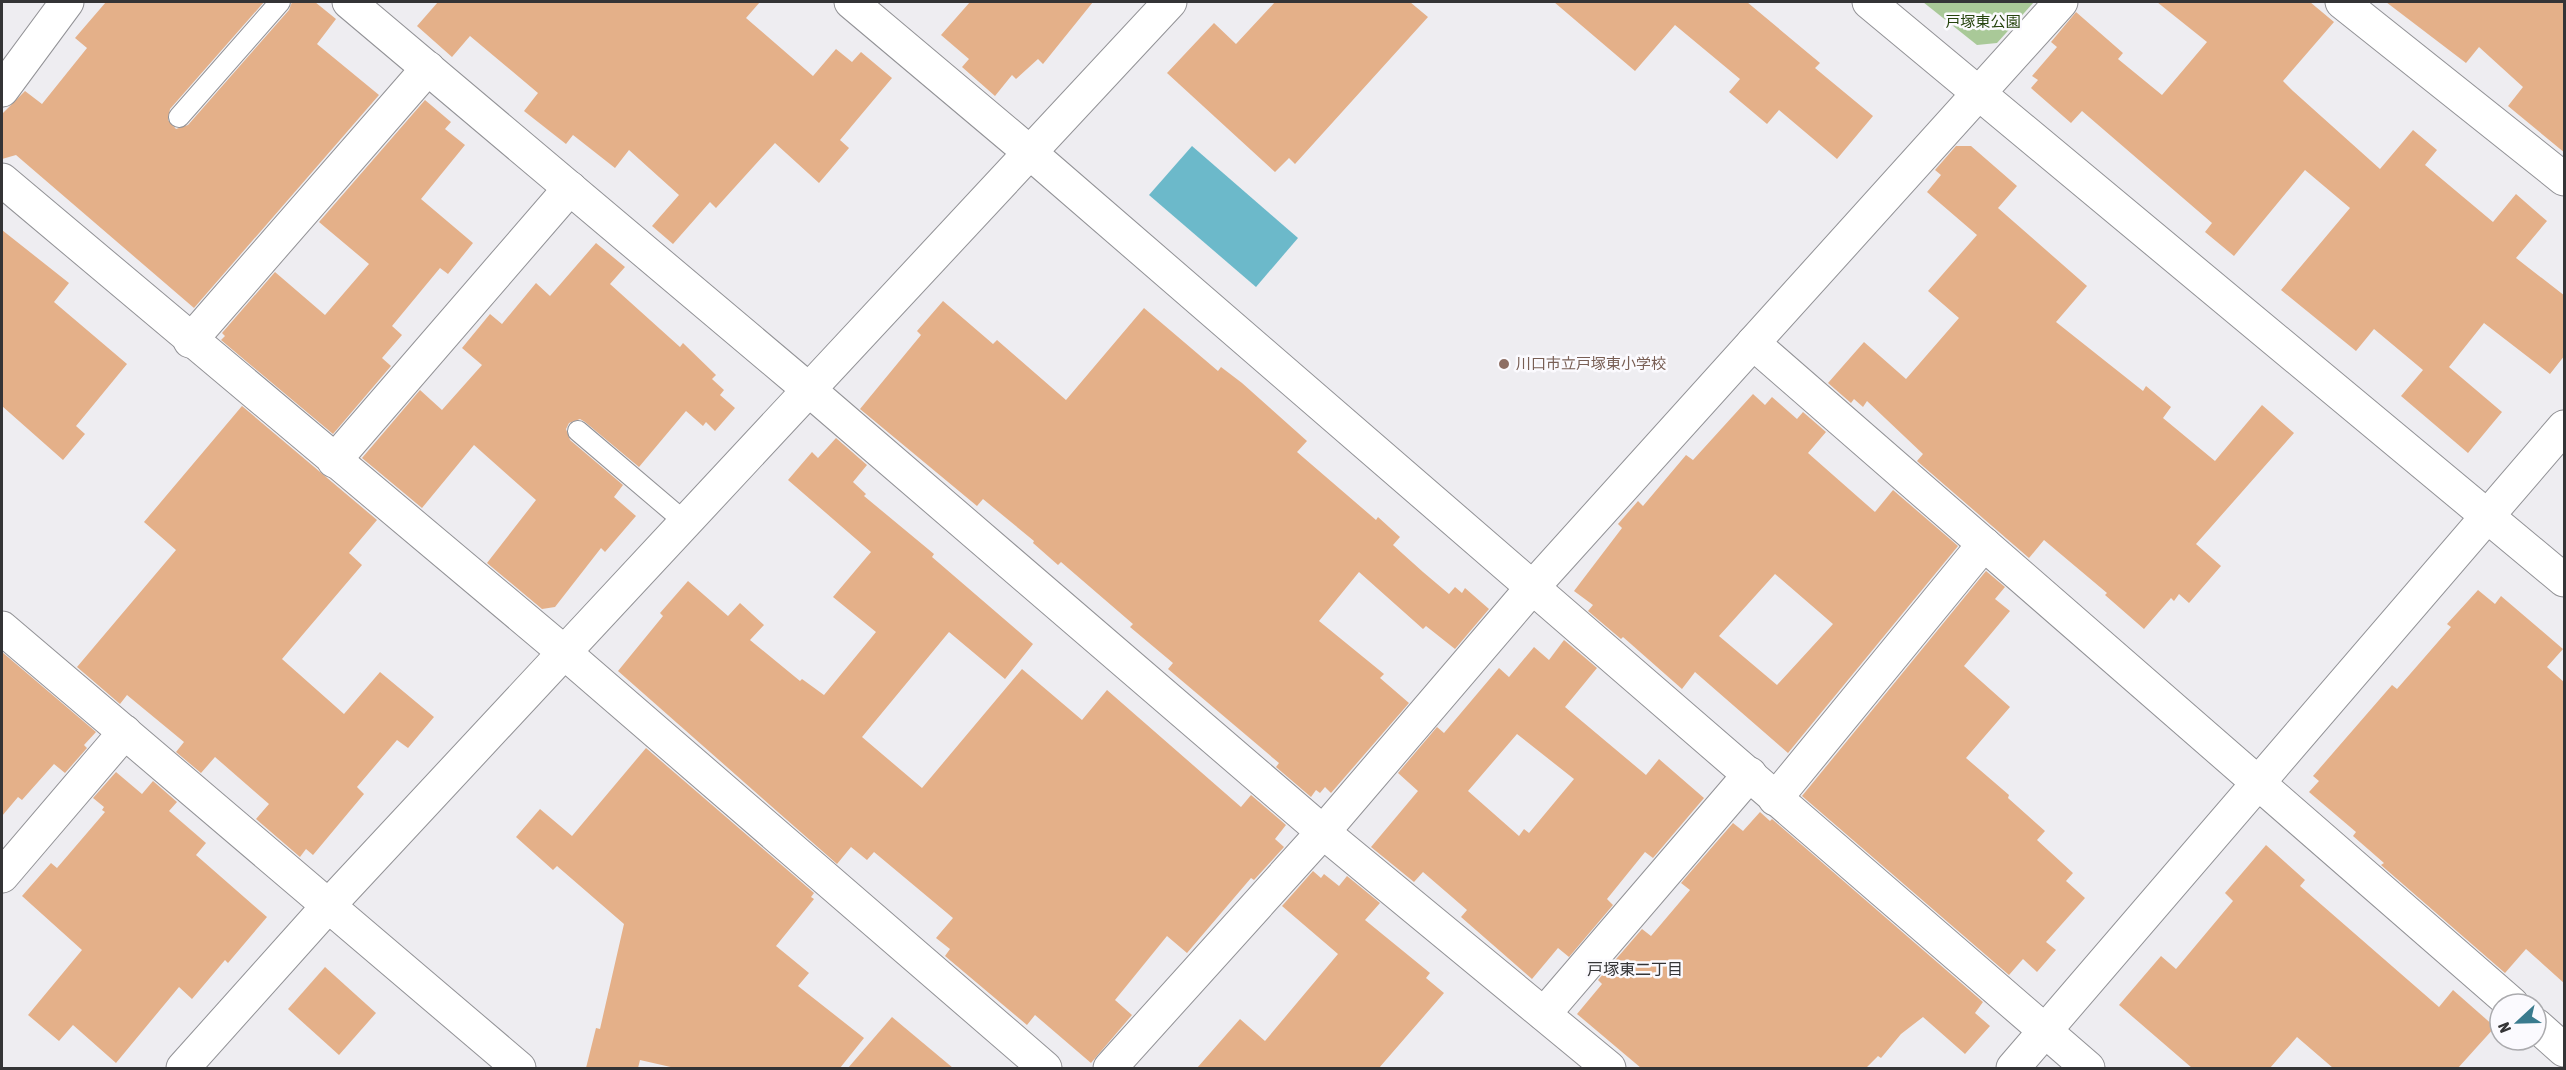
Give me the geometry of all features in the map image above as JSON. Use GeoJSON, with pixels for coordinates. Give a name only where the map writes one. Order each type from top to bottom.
{"type":"FeatureCollection","features":[{"type":"Feature","properties":{"kind":"street"},"geometry":{"type":"LineString","coordinates":[[2,90],[67,2]]}},
{"type":"Feature","properties":{"kind":"street"},"geometry":{"type":"LineString","coordinates":[[349,2],[808,388],[1323,832],[1609,1068]]}},
{"type":"Feature","properties":{"kind":"street"},"geometry":{"type":"LineString","coordinates":[[851,2],[1028,151],[2088,1068]]}},
{"type":"Feature","properties":{"kind":"street"},"geometry":{"type":"LineString","coordinates":[[183,1068],[329,905],[1028,151],[1170,2]]}},
{"type":"Feature","properties":{"kind":"street"},"geometry":{"type":"LineString","coordinates":[[1869,2],[2565,579]]}},
{"type":"Feature","properties":{"kind":"street"},"geometry":{"type":"LineString","coordinates":[[1110,1068],[1323,832],[1531,588],[2061,2]]}},
{"type":"Feature","properties":{"kind":"street"},"geometry":{"type":"LineString","coordinates":[[2343,2],[2565,178]]}},
{"type":"Feature","properties":{"kind":"street"},"geometry":{"type":"LineString","coordinates":[[190,341],[428,68]]}},
{"type":"Feature","properties":{"kind":"street"},"geometry":{"type":"LineString","coordinates":[[2,180],[190,341],[565,653],[1045,1068]]}},
{"type":"Feature","properties":{"kind":"street"},"geometry":{"type":"LineString","coordinates":[[334,461],[570,188]]}},
{"type":"Feature","properties":{"kind":"street"},"geometry":{"type":"LineString","coordinates":[[1753,343],[2498,992]]}},
{"type":"Feature","properties":{"kind":"street"},"geometry":{"type":"LineString","coordinates":[[2013,1068],[2565,427]]}},
{"type":"Feature","properties":{"kind":"street"},"geometry":{"type":"LineString","coordinates":[[1775,799],[1984,544]]}},
{"type":"Feature","properties":{"kind":"street"},"geometry":{"type":"LineString","coordinates":[[2,628],[519,1068]]}},
{"type":"Feature","properties":{"kind":"street"},"geometry":{"type":"LineString","coordinates":[[2,876],[125,732]]}},
{"type":"Feature","properties":{"kind":"street"},"geometry":{"type":"LineString","coordinates":[[1544,1014],[1750,774]]}},
{"type":"Feature","properties":{"kind":"street"},"geometry":{"type":"LineString","coordinates":[[2548,1035],[2565,1050]]}},
{"type":"Feature","properties":{"kind":"lane"},"geometry":{"type":"LineString","coordinates":[[179,117],[280,2]]}},
{"type":"Feature","properties":{"kind":"lane"},"geometry":{"type":"LineString","coordinates":[[578,431],[685,522]]}},
{"type":"Feature","properties":{"kind":"green space","name":"戸塚東公園"},"geometry":{"type":"Polygon","coordinates":[[[1923,2],[2034,2],[1997,43],[1977,45],[1923,2]]]}},
{"type":"Feature","properties":{"kind":"water"},"geometry":{"type":"Polygon","coordinates":[[[1192,146],[1298,238],[1256,287],[1149,195],[1192,146]]]}},
{"type":"Feature","properties":{"kind":"building"},"geometry":{"type":"Polygon","coordinates":[[[106,2],[264,2],[170,109],[168,120],[176,129],[188,125],[289,10],[292,2],[315,2],[336,19],[317,44],[379,95],[194,308],[16,155],[2,159],[2,114],[25,91],[42,104],[87,48],[75,38],[106,2]]]}},
{"type":"Feature","properties":{"kind":"building"},"geometry":{"type":"Polygon","coordinates":[[[438,2],[760,2],[746,18],[813,76],[836,49],[852,62],[861,52],[892,78],[840,140],[849,148],[819,183],[775,143],[716,208],[710,202],[673,244],[652,226],[679,195],[629,150],[615,168],[573,135],[566,144],[524,111],[538,93],[470,36],[452,57],[417,26],[438,2]]]}},
{"type":"Feature","properties":{"kind":"building"},"geometry":{"type":"Polygon","coordinates":[[[970,2],[1093,2],[1043,64],[1038,59],[1016,79],[1012,75],[995,96],[962,67],[969,59],[941,35],[970,2]]]}},
{"type":"Feature","properties":{"kind":"building"},"geometry":{"type":"Polygon","coordinates":[[[1275,2],[1410,2],[1428,17],[1295,164],[1289,158],[1275,172],[1167,73],[1214,23],[1236,44],[1275,2]]]}},
{"type":"Feature","properties":{"kind":"building"},"geometry":{"type":"Polygon","coordinates":[[[1554,2],[1747,2],[1820,63],[1815,68],[1873,116],[1837,159],[1779,110],[1767,124],[1729,92],[1740,79],[1675,25],[1635,71],[1554,2]]]}},
{"type":"Feature","properties":{"kind":"building"},"geometry":{"type":"Polygon","coordinates":[[[2157,2],[2310,2],[2334,22],[2283,81],[2293,91],[2380,169],[2413,130],[2437,150],[2425,165],[2493,222],[2516,194],[2547,221],[2516,258],[2565,296],[2565,355],[2550,374],[2484,323],[2449,367],[2502,412],[2468,453],[2401,396],[2423,370],[2374,329],[2356,351],[2281,290],[2350,208],[2305,170],[2234,256],[2205,232],[2212,223],[2082,111],[2071,123],[2031,88],[2038,80],[2032,76],[2057,47],[2051,42],[2076,12],[2123,53],[2118,59],[2162,95],[2207,42],[2157,2]]]}},
{"type":"Feature","properties":{"kind":"building"},"geometry":{"type":"Polygon","coordinates":[[[2386,2],[2565,2],[2565,153],[2508,106],[2523,87],[2479,47],[2466,63],[2386,2]]]}},
{"type":"Feature","properties":{"kind":"building"},"geometry":{"type":"Polygon","coordinates":[[[425,100],[451,122],[445,129],[465,145],[421,199],[473,243],[448,274],[440,268],[392,326],[402,335],[382,358],[391,366],[333,434],[221,340],[225,336],[222,333],[275,272],[325,315],[369,264],[319,222],[425,100]]]}},
{"type":"Feature","properties":{"kind":"building"},"geometry":{"type":"Polygon","coordinates":[[[1956,146],[1971,146],[2017,186],[1998,208],[2087,286],[2056,322],[2143,391],[2146,386],[2171,407],[2163,418],[2215,461],[2262,405],[2294,433],[2196,544],[2221,566],[2189,603],[2179,594],[2174,601],[2171,598],[2144,629],[2105,595],[2107,593],[2044,540],[2029,558],[1917,461],[1923,454],[1867,401],[1863,407],[1854,399],[1851,403],[1828,383],[1864,342],[1906,379],[1959,318],[1928,291],[1977,235],[1927,192],[1941,175],[1935,170],[1956,146]]]}},
{"type":"Feature","properties":{"kind":"building"},"geometry":{"type":"Polygon","coordinates":[[[2,230],[69,283],[54,302],[127,364],[76,426],[85,434],[63,460],[2,406],[2,230]]]}},
{"type":"Feature","properties":{"kind":"building"},"geometry":{"type":"Polygon","coordinates":[[[596,243],[625,267],[610,284],[680,347],[683,343],[716,375],[712,379],[724,390],[720,395],[735,408],[715,431],[706,422],[703,426],[686,411],[639,467],[585,422],[580,419],[569,423],[566,429],[570,440],[623,485],[614,497],[636,516],[605,552],[601,548],[555,607],[542,609],[487,563],[536,500],[474,445],[422,508],[362,458],[420,390],[442,410],[482,365],[462,348],[490,314],[502,324],[536,283],[550,296],[596,243]]]}},
{"type":"Feature","properties":{"kind":"building"},"geometry":{"type":"Polygon","coordinates":[[[943,301],[993,344],[997,340],[1066,400],[1144,308],[1218,371],[1221,367],[1242,383],[1307,441],[1297,452],[1376,520],[1378,517],[1400,537],[1393,545],[1423,572],[1449,594],[1455,587],[1462,593],[1465,588],[1489,609],[1455,649],[1426,626],[1423,629],[1359,572],[1319,621],[1384,674],[1380,678],[1409,703],[1331,793],[1325,787],[1320,793],[1316,790],[1311,797],[1276,767],[1279,763],[1168,669],[1173,663],[1130,627],[1133,624],[1061,562],[1058,565],[1033,543],[1034,541],[983,499],[977,506],[860,409],[921,335],[917,331],[943,301]]]}},
{"type":"Feature","properties":{"kind":"building"},"geometry":{"type":"Polygon","coordinates":[[[1753,394],[1765,405],[1772,397],[1797,419],[1803,412],[1826,432],[1808,453],[1875,512],[1893,490],[1958,546],[1788,753],[1695,672],[1682,689],[1623,637],[1621,639],[1588,611],[1593,605],[1574,591],[1622,528],[1618,524],[1638,501],[1643,506],[1686,455],[1693,460],[1753,394]],[[1775,574],[1719,636],[1777,685],[1833,624],[1775,574]]]}},
{"type":"Feature","properties":{"kind":"building"},"geometry":{"type":"Polygon","coordinates":[[[242,406],[377,520],[349,553],[362,565],[282,659],[344,714],[380,672],[434,717],[408,748],[397,740],[357,787],[364,794],[313,855],[306,849],[300,857],[256,819],[269,804],[215,757],[201,773],[176,752],[184,742],[127,695],[120,704],[77,667],[176,550],[144,522],[242,406]]]}},
{"type":"Feature","properties":{"kind":"building"},"geometry":{"type":"Polygon","coordinates":[[[836,438],[867,465],[853,482],[866,494],[864,496],[934,554],[932,557],[1033,644],[1005,679],[949,632],[862,737],[922,788],[1022,669],[1082,720],[1107,690],[1241,807],[1251,795],[1286,825],[1275,839],[1284,847],[1254,880],[1251,878],[1187,953],[1167,936],[1115,1000],[1132,1015],[1091,1063],[1035,1015],[1027,1025],[945,956],[950,949],[936,938],[953,918],[874,852],[867,860],[851,847],[837,864],[618,671],[663,616],[660,613],[688,581],[728,616],[740,603],[764,625],[750,640],[800,681],[802,679],[824,695],[876,632],[833,597],[871,552],[788,480],[812,452],[818,458],[836,438]]]}},
{"type":"Feature","properties":{"kind":"building"},"geometry":{"type":"Polygon","coordinates":[[[1986,571],[2005,587],[1995,599],[2010,611],[1964,666],[2010,707],[1966,758],[2009,795],[2008,798],[2045,831],[2037,840],[2073,873],[2066,881],[2085,898],[2046,942],[2056,950],[2037,972],[2023,959],[2009,975],[1802,796],[1986,571]]]}},
{"type":"Feature","properties":{"kind":"building"},"geometry":{"type":"Polygon","coordinates":[[[2478,590],[2495,604],[2501,596],[2563,649],[2547,667],[2565,683],[2565,984],[2526,949],[2505,973],[2381,865],[2384,863],[2353,836],[2356,832],[2309,792],[2319,781],[2313,776],[2392,685],[2397,689],[2451,627],[2447,624],[2478,590]]]}},
{"type":"Feature","properties":{"kind":"building"},"geometry":{"type":"Polygon","coordinates":[[[1564,640],[1597,668],[1565,707],[1646,775],[1659,759],[1704,798],[1653,858],[1645,852],[1607,899],[1613,905],[1569,957],[1558,948],[1532,979],[1461,917],[1467,910],[1423,872],[1414,882],[1371,847],[1418,791],[1398,773],[1437,727],[1444,733],[1499,668],[1509,677],[1534,647],[1549,660],[1564,640]],[[1517,734],[1468,791],[1519,836],[1524,829],[1529,833],[1574,779],[1517,734]]]}},
{"type":"Feature","properties":{"kind":"building"},"geometry":{"type":"Polygon","coordinates":[[[2,652],[96,732],[84,745],[87,748],[65,773],[54,764],[22,800],[18,797],[2,816],[2,652]]]}},
{"type":"Feature","properties":{"kind":"building"},"geometry":{"type":"Polygon","coordinates":[[[646,748],[814,893],[811,897],[814,899],[776,946],[809,973],[798,986],[864,1038],[840,1068],[675,1068],[640,1060],[638,1068],[586,1068],[596,1028],[600,1029],[624,924],[557,866],[553,870],[516,837],[540,809],[572,836],[646,748]]]}},
{"type":"Feature","properties":{"kind":"building"},"geometry":{"type":"Polygon","coordinates":[[[116,772],[142,794],[153,781],[177,802],[169,811],[206,843],[196,855],[267,917],[228,963],[225,960],[192,999],[179,987],[116,1063],[73,1025],[59,1041],[28,1015],[82,950],[22,896],[51,863],[57,868],[105,812],[102,810],[104,807],[93,798],[116,772]]]}},
{"type":"Feature","properties":{"kind":"building"},"geometry":{"type":"Polygon","coordinates":[[[1760,812],[1770,821],[1772,819],[1983,1002],[1975,1013],[1990,1026],[1965,1054],[1923,1017],[1901,1034],[1881,1058],[1878,1056],[1866,1068],[1641,1068],[1577,1014],[1602,984],[1598,980],[1642,929],[1651,936],[1690,890],[1681,883],[1733,823],[1743,831],[1760,812]]]}},
{"type":"Feature","properties":{"kind":"building"},"geometry":{"type":"Polygon","coordinates":[[[2266,845],[2305,880],[2300,886],[2439,1007],[2453,990],[2488,1021],[2488,1035],[2458,1068],[2333,1068],[2297,1037],[2270,1068],[2192,1068],[2119,1005],[2161,956],[2176,969],[2233,901],[2225,893],[2266,845]]]}},
{"type":"Feature","properties":{"kind":"building"},"geometry":{"type":"Polygon","coordinates":[[[1313,871],[1321,878],[1324,874],[1339,886],[1347,876],[1380,903],[1365,920],[1430,973],[1426,978],[1444,993],[1379,1068],[1197,1068],[1240,1019],[1265,1041],[1338,954],[1282,906],[1313,871]]]}},
{"type":"Feature","properties":{"kind":"building"},"geometry":{"type":"Polygon","coordinates":[[[325,967],[376,1013],[339,1055],[288,1009],[325,967]]]}},
{"type":"Feature","properties":{"kind":"building"},"geometry":{"type":"Polygon","coordinates":[[[892,1017],[953,1068],[848,1068],[892,1017]]]}},
{"type":"Feature","properties":{"kind":"place","name":"川口市立戸塚東小学校"},"geometry":{"type":"Point","coordinates":[1504,364]}},
{"type":"Feature","properties":{"kind":"district","name":"戸塚東二丁目"},"geometry":{"type":"Point","coordinates":[1635,969]}}]}
